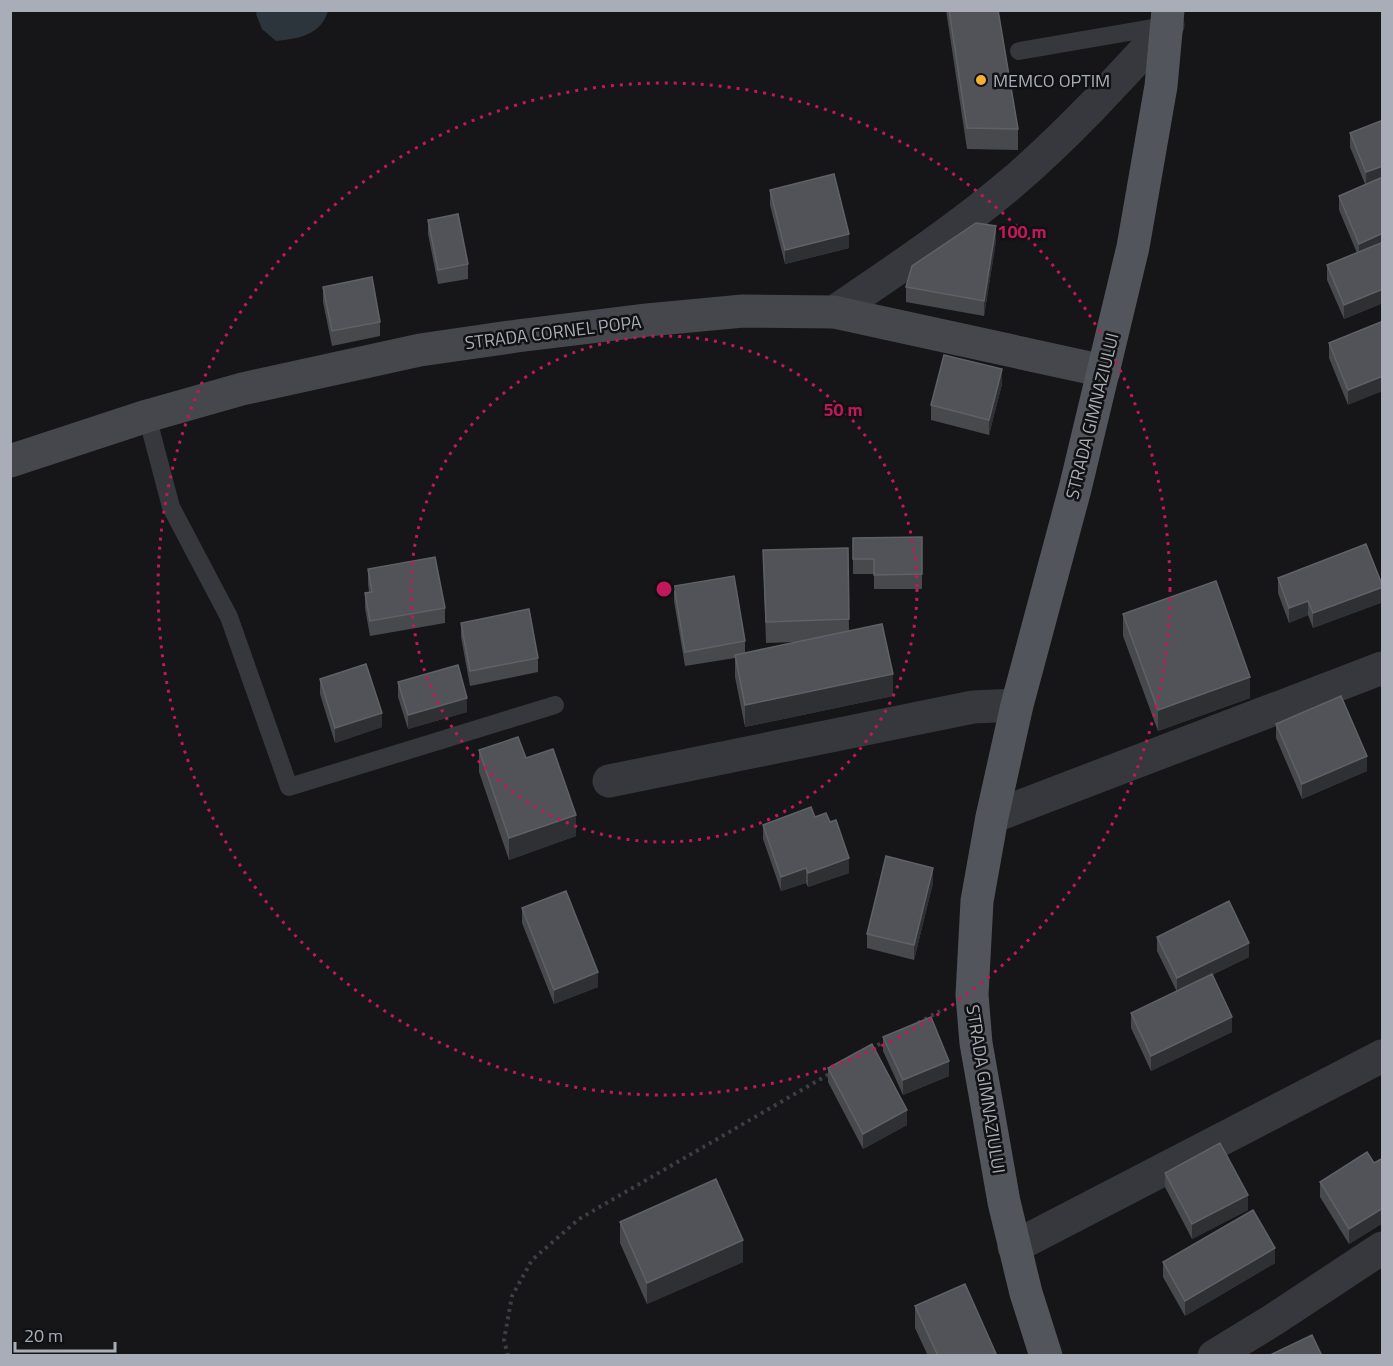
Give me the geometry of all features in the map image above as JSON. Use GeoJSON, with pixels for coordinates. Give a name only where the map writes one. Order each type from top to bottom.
{"type":"FeatureCollection","features":[{"type":"Feature","properties":{"kind":"main road","name":"STRADA GIMNAZIULUI"},"geometry":{"type":"LineString","coordinates":[[1046,1356],[1014,1247],[976,1043],[972,995],[977,902],[992,817],[1017,705],[1104,371],[1133,247],[1159,96],[1168,18]]}},
{"type":"Feature","properties":{"kind":"main road","name":"STRADA CORNEL POPA"},"geometry":{"type":"LineString","coordinates":[[10,461],[147,416],[242,389],[420,350],[657,319],[743,311],[834,312],[1104,371]]}},
{"type":"Feature","properties":{"kind":"street"},"geometry":{"type":"LineString","coordinates":[[834,312],[944,237],[1007,186],[1059,140],[1168,18]]}},
{"type":"Feature","properties":{"kind":"street"},"geometry":{"type":"LineString","coordinates":[[992,817],[1383,668]]}},
{"type":"Feature","properties":{"kind":"street"},"geometry":{"type":"LineString","coordinates":[[609,781],[973,707],[1017,705]]}},
{"type":"Feature","properties":{"kind":"street"},"geometry":{"type":"LineString","coordinates":[[1014,1247],[1383,1056]]}},
{"type":"Feature","properties":{"kind":"street"},"geometry":{"type":"LineString","coordinates":[[1214,1356],[1383,1248]]}},
{"type":"Feature","properties":{"kind":"lane"},"geometry":{"type":"LineString","coordinates":[[1019,51],[1168,18]]}},
{"type":"Feature","properties":{"kind":"lane"},"geometry":{"type":"LineString","coordinates":[[147,416],[171,507],[229,617],[289,787],[555,705]]}},
{"type":"Feature","properties":{"kind":"path"},"geometry":{"type":"LineString","coordinates":[[908,1028],[972,995]]}},
{"type":"Feature","properties":{"kind":"path"},"geometry":{"type":"LineString","coordinates":[[868,1051],[888,1040]]}},
{"type":"Feature","properties":{"kind":"path"},"geometry":{"type":"LineString","coordinates":[[508,1356],[504,1340],[512,1296],[532,1260],[579,1220],[839,1068]]}},
{"type":"Feature","properties":{"kind":"shaded area"},"geometry":{"type":"Polygon","coordinates":[[[257,10],[328,11],[325,19],[314,31],[300,37],[276,41],[262,29],[256,14],[257,10]]]}},
{"type":"Feature","properties":{"kind":"building","name":"MEMCO OPTIM"},"geometry":{"type":"Polygon","coordinates":[[[949,10],[998,10],[1018,129],[967,128],[949,10]]]}},
{"type":"Feature","properties":{"kind":"building"},"geometry":{"type":"Polygon","coordinates":[[[1383,120],[1383,166],[1366,172],[1350,133],[1383,120]]]}},
{"type":"Feature","properties":{"kind":"building"},"geometry":{"type":"Polygon","coordinates":[[[834,174],[849,234],[785,250],[770,190],[834,174]]]}},
{"type":"Feature","properties":{"kind":"building"},"geometry":{"type":"Polygon","coordinates":[[[1383,177],[1383,233],[1359,244],[1339,196],[1383,177]]]}},
{"type":"Feature","properties":{"kind":"building"},"geometry":{"type":"Polygon","coordinates":[[[458,214],[468,264],[438,270],[428,220],[458,214]]]}},
{"type":"Feature","properties":{"kind":"building"},"geometry":{"type":"Polygon","coordinates":[[[976,223],[996,226],[984,301],[906,287],[912,266],[976,223]]]}},
{"type":"Feature","properties":{"kind":"building"},"geometry":{"type":"Polygon","coordinates":[[[1383,242],[1383,289],[1344,305],[1327,265],[1383,242]]]}},
{"type":"Feature","properties":{"kind":"building"},"geometry":{"type":"Polygon","coordinates":[[[372,277],[380,322],[332,331],[323,287],[372,277]]]}},
{"type":"Feature","properties":{"kind":"building"},"geometry":{"type":"Polygon","coordinates":[[[1383,321],[1383,376],[1348,390],[1329,343],[1383,321]]]}},
{"type":"Feature","properties":{"kind":"building"},"geometry":{"type":"Polygon","coordinates":[[[944,355],[1002,369],[989,420],[931,405],[944,355]]]}},
{"type":"Feature","properties":{"kind":"building"},"geometry":{"type":"Polygon","coordinates":[[[922,537],[922,574],[874,575],[874,559],[853,559],[853,538],[922,537]]]}},
{"type":"Feature","properties":{"kind":"building"},"geometry":{"type":"Polygon","coordinates":[[[1366,544],[1383,587],[1313,613],[1308,601],[1289,608],[1278,578],[1366,544]]]}},
{"type":"Feature","properties":{"kind":"building"},"geometry":{"type":"Polygon","coordinates":[[[848,548],[849,619],[766,622],[763,550],[848,548]]]}},
{"type":"Feature","properties":{"kind":"building"},"geometry":{"type":"Polygon","coordinates":[[[435,557],[445,608],[370,621],[365,593],[372,592],[368,569],[435,557]]]}},
{"type":"Feature","properties":{"kind":"building"},"geometry":{"type":"Polygon","coordinates":[[[734,576],[745,641],[685,652],[674,586],[734,576]]]}},
{"type":"Feature","properties":{"kind":"building"},"geometry":{"type":"Polygon","coordinates":[[[1216,581],[1250,677],[1158,710],[1123,614],[1216,581]]]}},
{"type":"Feature","properties":{"kind":"building"},"geometry":{"type":"Polygon","coordinates":[[[529,609],[538,658],[470,671],[461,623],[529,609]]]}},
{"type":"Feature","properties":{"kind":"building"},"geometry":{"type":"Polygon","coordinates":[[[882,624],[893,674],[745,705],[735,655],[882,624]]]}},
{"type":"Feature","properties":{"kind":"building"},"geometry":{"type":"Polygon","coordinates":[[[366,664],[382,713],[335,728],[320,679],[366,664]]]}},
{"type":"Feature","properties":{"kind":"building"},"geometry":{"type":"Polygon","coordinates":[[[458,665],[467,698],[408,715],[398,682],[458,665]]]}},
{"type":"Feature","properties":{"kind":"building"},"geometry":{"type":"Polygon","coordinates":[[[1341,696],[1367,756],[1302,784],[1276,724],[1341,696]]]}},
{"type":"Feature","properties":{"kind":"building"},"geometry":{"type":"Polygon","coordinates":[[[518,737],[526,758],[553,749],[576,815],[509,838],[479,750],[518,737]]]}},
{"type":"Feature","properties":{"kind":"building"},"geometry":{"type":"Polygon","coordinates":[[[811,807],[815,817],[826,813],[830,822],[836,820],[849,858],[808,873],[806,868],[781,877],[763,825],[811,807]]]}},
{"type":"Feature","properties":{"kind":"building"},"geometry":{"type":"Polygon","coordinates":[[[886,856],[933,868],[914,945],[867,934],[886,856]]]}},
{"type":"Feature","properties":{"kind":"building"},"geometry":{"type":"Polygon","coordinates":[[[566,891],[598,972],[554,990],[522,908],[566,891]]]}},
{"type":"Feature","properties":{"kind":"building"},"geometry":{"type":"Polygon","coordinates":[[[1229,901],[1249,943],[1177,978],[1157,937],[1229,901]]]}},
{"type":"Feature","properties":{"kind":"building"},"geometry":{"type":"Polygon","coordinates":[[[1212,974],[1232,1017],[1151,1056],[1131,1013],[1212,974]]]}},
{"type":"Feature","properties":{"kind":"building"},"geometry":{"type":"Polygon","coordinates":[[[931,1017],[949,1061],[903,1080],[883,1037],[931,1017]]]}},
{"type":"Feature","properties":{"kind":"building"},"geometry":{"type":"Polygon","coordinates":[[[872,1044],[907,1110],[863,1134],[828,1068],[872,1044]]]}},
{"type":"Feature","properties":{"kind":"building"},"geometry":{"type":"Polygon","coordinates":[[[1220,1143],[1248,1195],[1192,1224],[1165,1173],[1220,1143]]]}},
{"type":"Feature","properties":{"kind":"building"},"geometry":{"type":"Polygon","coordinates":[[[1367,1152],[1374,1163],[1383,1158],[1383,1208],[1349,1229],[1320,1182],[1367,1152]]]}},
{"type":"Feature","properties":{"kind":"building"},"geometry":{"type":"Polygon","coordinates":[[[716,1179],[743,1240],[647,1283],[620,1222],[716,1179]]]}},
{"type":"Feature","properties":{"kind":"building"},"geometry":{"type":"Polygon","coordinates":[[[1253,1210],[1275,1248],[1185,1301],[1163,1262],[1253,1210]]]}},
{"type":"Feature","properties":{"kind":"building"},"geometry":{"type":"Polygon","coordinates":[[[965,1284],[997,1356],[938,1356],[915,1306],[965,1284]]]}},
{"type":"Feature","properties":{"kind":"building"},"geometry":{"type":"Polygon","coordinates":[[[1312,1335],[1322,1356],[1268,1356],[1312,1335]]]}},
{"type":"Feature","properties":{"kind":"place","name":"MEMCO OPTIM"},"geometry":{"type":"Point","coordinates":[981,80]}}]}
